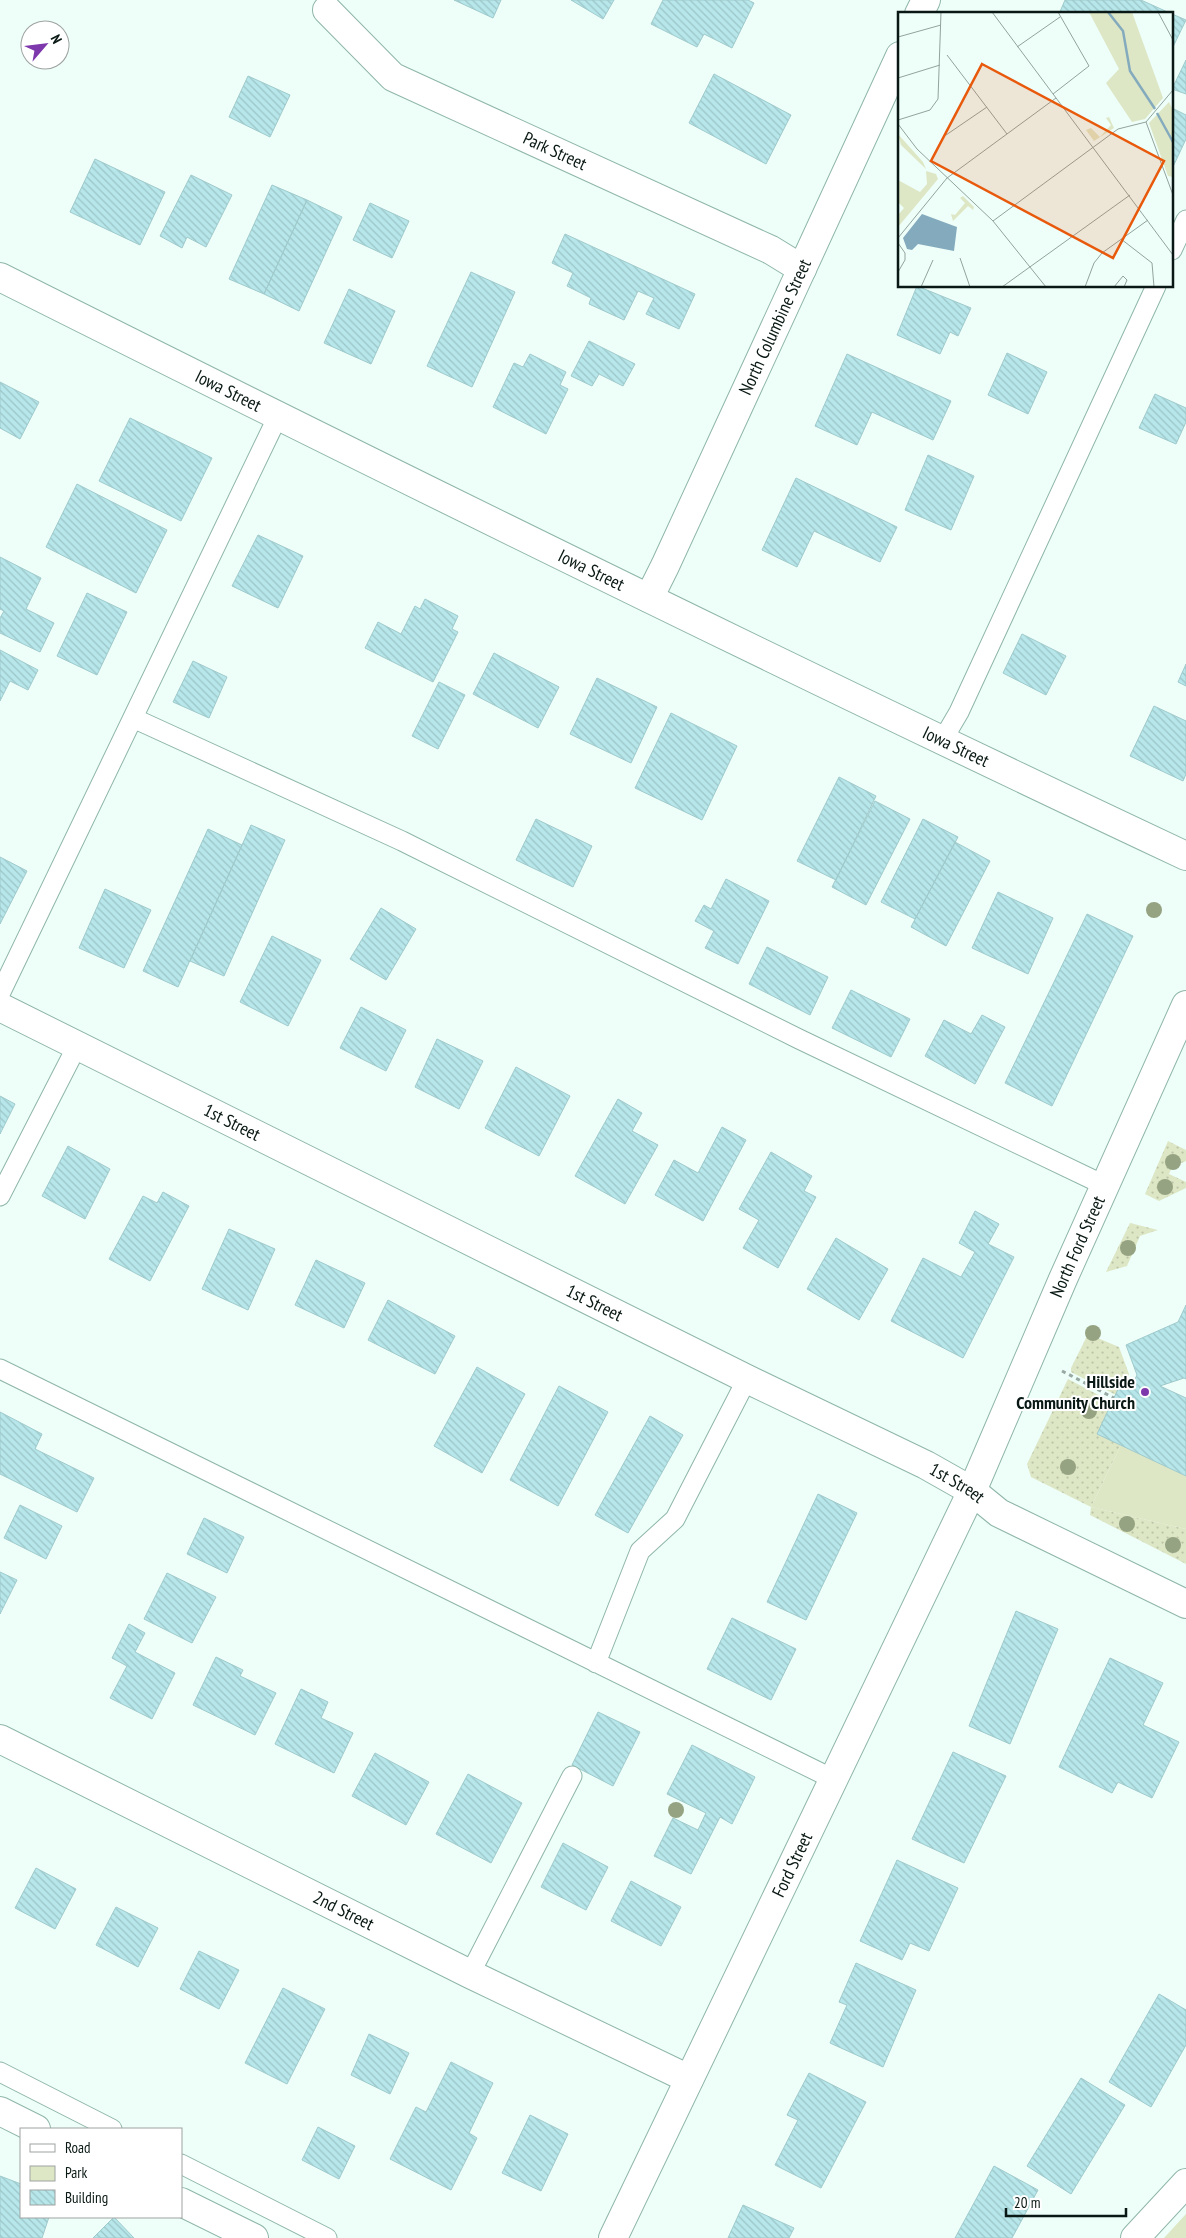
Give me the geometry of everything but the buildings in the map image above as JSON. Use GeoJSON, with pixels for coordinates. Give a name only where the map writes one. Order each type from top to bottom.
{"type":"FeatureCollection","features":[{"type":"Feature","properties":{"kind":"street"},"geometry":{"type":"LineString","coordinates":[[920,12],[926,0]]}},
{"type":"Feature","properties":{"kind":"street","name":"Park Street"},"geometry":{"type":"LineString","coordinates":[[327,10],[393,77],[771,250],[802,269]]}},
{"type":"Feature","properties":{"kind":"street","name":"North Columbine Street"},"geometry":{"type":"LineString","coordinates":[[649,598],[666,566],[898,60]]}},
{"type":"Feature","properties":{"kind":"street","name":"Iowa Street"},"geometry":{"type":"LineString","coordinates":[[0,277],[278,416],[942,742],[1186,856]]}},
{"type":"Feature","properties":{"kind":"street","name":"North Ford Street"},"geometry":{"type":"LineString","coordinates":[[972,1491],[1063,1279],[1186,1004]]}},
{"type":"Feature","properties":{"kind":"street","name":"1st Street"},"geometry":{"type":"LineString","coordinates":[[0,1007],[747,1380],[926,1465],[972,1491],[1000,1513],[1186,1604]]}},
{"type":"Feature","properties":{"kind":"street","name":"Ford Street"},"geometry":{"type":"LineString","coordinates":[[613,2238],[972,1491]]}},
{"type":"Feature","properties":{"kind":"street","name":"2nd Street"},"geometry":{"type":"LineString","coordinates":[[0,1739],[470,1974],[690,2078]]}},
{"type":"Feature","properties":{"kind":"street"},"geometry":{"type":"LineString","coordinates":[[0,2111],[34,2128]]}},
{"type":"Feature","properties":{"kind":"street"},"geometry":{"type":"LineString","coordinates":[[1135,2238],[1186,2183]]}},
{"type":"Feature","properties":{"kind":"street"},"geometry":{"type":"LineString","coordinates":[[182,2203],[224,2231],[254,2238]]}},
{"type":"Feature","properties":{"kind":"lane"},"geometry":{"type":"LineString","coordinates":[[1174,246],[1186,220]]}},
{"type":"Feature","properties":{"kind":"lane"},"geometry":{"type":"LineString","coordinates":[[942,742],[959,712],[1155,288]]}},
{"type":"Feature","properties":{"kind":"lane"},"geometry":{"type":"LineString","coordinates":[[0,994],[278,416]]}},
{"type":"Feature","properties":{"kind":"lane"},"geometry":{"type":"LineString","coordinates":[[133,718],[402,842],[799,1039],[1106,1186]]}},
{"type":"Feature","properties":{"kind":"lane"},"geometry":{"type":"LineString","coordinates":[[0,1196],[77,1046]]}},
{"type":"Feature","properties":{"kind":"lane"},"geometry":{"type":"LineString","coordinates":[[0,1370],[833,1779]]}},
{"type":"Feature","properties":{"kind":"lane"},"geometry":{"type":"LineString","coordinates":[[596,1663],[640,1551],[675,1519],[747,1380]]}},
{"type":"Feature","properties":{"kind":"lane"},"geometry":{"type":"LineString","coordinates":[[470,1974],[572,1776]]}},
{"type":"Feature","properties":{"kind":"lane"},"geometry":{"type":"LineString","coordinates":[[0,2072],[110,2128]]}},
{"type":"Feature","properties":{"kind":"lane"},"geometry":{"type":"LineString","coordinates":[[182,2165],[326,2238]]}},
{"type":"Feature","properties":{"kind":"path"},"geometry":{"type":"LineString","coordinates":[[1062,1371],[1114,1398]]}},
{"type":"Feature","properties":{"kind":"green space"},"geometry":{"type":"Polygon","coordinates":[[[1168,1141],[1186,1150],[1186,1161],[1172,1167],[1169,1174],[1186,1182],[1186,1188],[1159,1201],[1145,1194],[1168,1141]]]}},
{"type":"Feature","properties":{"kind":"green space"},"geometry":{"type":"Polygon","coordinates":[[[1130,1223],[1158,1230],[1140,1236],[1127,1266],[1106,1272],[1130,1223]]]}},
{"type":"Feature","properties":{"kind":"green space"},"geometry":{"type":"Polygon","coordinates":[[[1088,1334],[1119,1347],[1129,1374],[1124,1386],[1120,1385],[1116,1395],[1071,1372],[1071,1368],[1088,1334]]]}},
{"type":"Feature","properties":{"kind":"green space"},"geometry":{"type":"Polygon","coordinates":[[[1068,1379],[1112,1402],[1121,1445],[1091,1507],[1031,1477],[1027,1464],[1068,1379]]]}},
{"type":"Feature","properties":{"kind":"green space"},"geometry":{"type":"Polygon","coordinates":[[[1121,1445],[1186,1476],[1186,1529],[1091,1507],[1121,1445]]]}},
{"type":"Feature","properties":{"kind":"green space"},"geometry":{"type":"Polygon","coordinates":[[[1091,1507],[1186,1529],[1186,1564],[1090,1515],[1091,1507]]]}},
{"type":"Feature","properties":{"kind":"green space"},"geometry":{"type":"Polygon","coordinates":[[[1186,2214],[1186,2238],[1164,2238],[1186,2214]]]}},
{"type":"Feature","properties":{"kind":"place","name":"Hillside Community Church"},"geometry":{"type":"Point","coordinates":[1145,1392]}}]}
